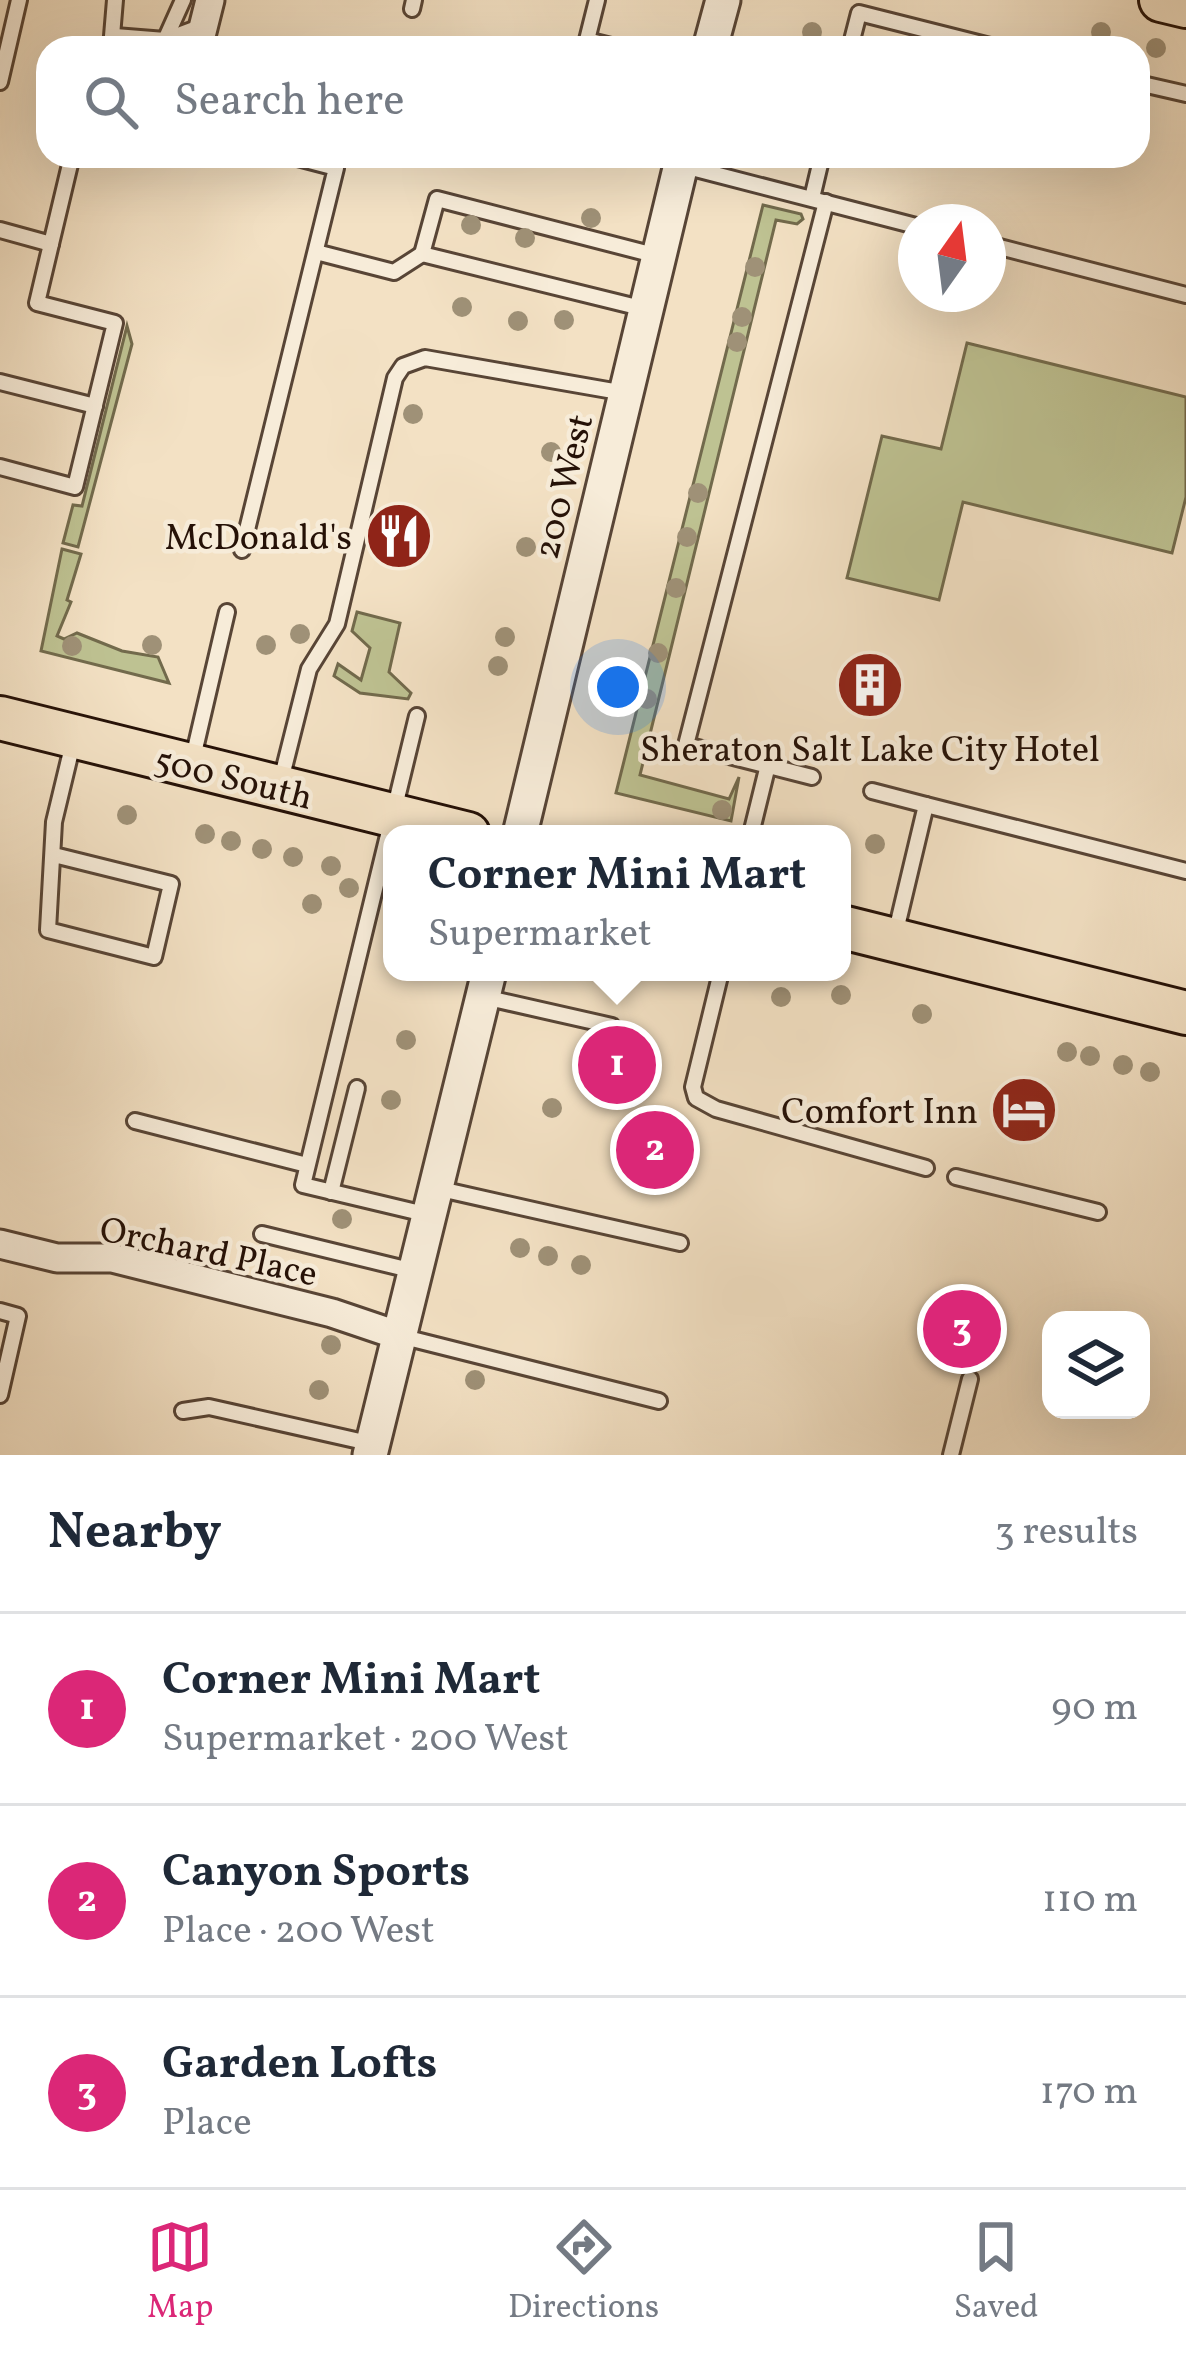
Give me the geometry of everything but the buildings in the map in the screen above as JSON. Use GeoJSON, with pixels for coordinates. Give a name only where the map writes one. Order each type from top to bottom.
{"type":"FeatureCollection","features":[{"type":"Feature","properties":{"kind":"main road"},"geometry":{"type":"LineString","coordinates":[[1161,0],[1186,6]]}},
{"type":"Feature","properties":{"kind":"main road","name":"500 South"},"geometry":{"type":"LineString","coordinates":[[0,718],[431,825]]}},
{"type":"Feature","properties":{"kind":"main road"},"geometry":{"type":"LineString","coordinates":[[851,929],[1186,1013]]}},
{"type":"Feature","properties":{"kind":"street"},"geometry":{"type":"LineString","coordinates":[[713,36],[723,0]]}},
{"type":"Feature","properties":{"kind":"street","name":"200 West"},"geometry":{"type":"LineString","coordinates":[[522,825],[679,168]]}},
{"type":"Feature","properties":{"kind":"street"},"geometry":{"type":"LineString","coordinates":[[372,1449],[487,984]]}},
{"type":"Feature","properties":{"kind":"street","name":"Orchard Place"},"geometry":{"type":"LineString","coordinates":[[0,1244],[57,1258],[112,1258],[400,1336]]}},
{"type":"Feature","properties":{"kind":"lane"},"geometry":{"type":"LineString","coordinates":[[0,82],[20,0]]}},
{"type":"Feature","properties":{"kind":"lane"},"geometry":{"type":"LineString","coordinates":[[113,36],[115,0]]}},
{"type":"Feature","properties":{"kind":"lane"},"geometry":{"type":"LineString","coordinates":[[167,36],[183,0]]}},
{"type":"Feature","properties":{"kind":"lane"},"geometry":{"type":"LineString","coordinates":[[588,36],[597,0]]}},
{"type":"Feature","properties":{"kind":"lane"},"geometry":{"type":"LineString","coordinates":[[853,36],[859,14],[949,36]]}},
{"type":"Feature","properties":{"kind":"lane"},"geometry":{"type":"LineString","coordinates":[[175,36],[204,24]]}},
{"type":"Feature","properties":{"kind":"lane"},"geometry":{"type":"LineString","coordinates":[[1150,85],[1186,94]]}},
{"type":"Feature","properties":{"kind":"lane"},"geometry":{"type":"LineString","coordinates":[[0,467],[75,487],[115,323],[37,303],[69,168]]}},
{"type":"Feature","properties":{"kind":"lane"},"geometry":{"type":"LineString","coordinates":[[242,550],[336,168]]}},
{"type":"Feature","properties":{"kind":"lane"},"geometry":{"type":"LineString","coordinates":[[709,168],[898,221]]}},
{"type":"Feature","properties":{"kind":"lane"},"geometry":{"type":"LineString","coordinates":[[812,777],[686,745],[819,200],[822,168]]}},
{"type":"Feature","properties":{"kind":"lane"},"geometry":{"type":"LineString","coordinates":[[316,252],[394,272],[422,254],[437,199],[658,256]]}},
{"type":"Feature","properties":{"kind":"lane"},"geometry":{"type":"LineString","coordinates":[[0,230],[51,244]]}},
{"type":"Feature","properties":{"kind":"lane"},"geometry":{"type":"LineString","coordinates":[[1006,249],[1186,296]]}},
{"type":"Feature","properties":{"kind":"lane"},"geometry":{"type":"LineString","coordinates":[[422,254],[645,309]]}},
{"type":"Feature","properties":{"kind":"lane"},"geometry":{"type":"LineString","coordinates":[[279,789],[309,669],[337,624],[395,378],[403,366],[425,358],[625,393]]}},
{"type":"Feature","properties":{"kind":"lane"},"geometry":{"type":"LineString","coordinates":[[0,382],[95,406]]}},
{"type":"Feature","properties":{"kind":"lane"},"geometry":{"type":"LineString","coordinates":[[191,766],[226,612]]}},
{"type":"Feature","properties":{"kind":"lane"},"geometry":{"type":"LineString","coordinates":[[392,825],[417,716]]}},
{"type":"Feature","properties":{"kind":"lane"},"geometry":{"type":"LineString","coordinates":[[54,855],[171,884],[154,957],[48,930],[54,822],[74,738]]}},
{"type":"Feature","properties":{"kind":"lane"},"geometry":{"type":"LineString","coordinates":[[753,825],[768,765]]}},
{"type":"Feature","properties":{"kind":"lane"},"geometry":{"type":"LineString","coordinates":[[872,791],[1186,871]]}},
{"type":"Feature","properties":{"kind":"lane"},"geometry":{"type":"LineString","coordinates":[[894,940],[926,805]]}},
{"type":"Feature","properties":{"kind":"lane"},"geometry":{"type":"LineString","coordinates":[[383,861],[302,1185],[433,1201],[680,1243]]}},
{"type":"Feature","properties":{"kind":"lane"},"geometry":{"type":"LineString","coordinates":[[719,981],[692,1087],[696,1098],[716,1109],[926,1168]]}},
{"type":"Feature","properties":{"kind":"lane"},"geometry":{"type":"LineString","coordinates":[[487,984],[612,1026]]}},
{"type":"Feature","properties":{"kind":"lane"},"geometry":{"type":"LineString","coordinates":[[331,1192],[357,1088]]}},
{"type":"Feature","properties":{"kind":"lane"},"geometry":{"type":"LineString","coordinates":[[135,1121],[308,1165]]}},
{"type":"Feature","properties":{"kind":"lane"},"geometry":{"type":"LineString","coordinates":[[956,1177],[1098,1212]]}},
{"type":"Feature","properties":{"kind":"lane"},"geometry":{"type":"LineString","coordinates":[[262,1234],[416,1271]]}},
{"type":"Feature","properties":{"kind":"lane"},"geometry":{"type":"LineString","coordinates":[[0,1312],[17,1316],[0,1394]]}},
{"type":"Feature","properties":{"kind":"lane"},"geometry":{"type":"LineString","coordinates":[[400,1336],[659,1401]]}},
{"type":"Feature","properties":{"kind":"lane"},"geometry":{"type":"LineString","coordinates":[[951,1455],[970,1379]]}},
{"type":"Feature","properties":{"kind":"lane"},"geometry":{"type":"LineString","coordinates":[[183,1411],[208,1407],[372,1449]]}},
{"type":"Feature","properties":{"kind":"green space"},"geometry":{"type":"Polygon","coordinates":[[[763,205],[801,214],[803,219],[797,224],[776,220],[640,775],[729,799],[739,777],[731,821],[616,793],[763,205]]]}},
{"type":"Feature","properties":{"kind":"green space"},"geometry":{"type":"Polygon","coordinates":[[[127,326],[132,344],[78,547],[63,543],[73,505],[82,506],[127,326]]]}},
{"type":"Feature","properties":{"kind":"green space"},"geometry":{"type":"Polygon","coordinates":[[[967,343],[1186,397],[1186,497],[1172,553],[963,502],[939,600],[847,578],[882,436],[941,449],[967,343]]]}},
{"type":"Feature","properties":{"kind":"green space"},"geometry":{"type":"Polygon","coordinates":[[[62,549],[81,554],[67,600],[71,602],[57,636],[64,639],[77,633],[122,651],[158,657],[169,683],[41,651],[62,549]]]}},
{"type":"Feature","properties":{"kind":"green space"},"geometry":{"type":"Polygon","coordinates":[[[357,612],[400,623],[389,672],[411,693],[408,699],[360,693],[334,676],[338,664],[361,680],[370,648],[352,631],[357,612]]]}},
{"type":"Feature","properties":{"kind":"place","name":"McDonald's"},"geometry":{"type":"Point","coordinates":[399,536]}},
{"type":"Feature","properties":{"kind":"place","name":"Sheraton Salt Lake City Hotel"},"geometry":{"type":"Point","coordinates":[870,685]}},
{"type":"Feature","properties":{"kind":"place","name":"Corner Mini Mart"},"geometry":{"type":"Point","coordinates":[617,1065]}},
{"type":"Feature","properties":{"kind":"place","name":"Comfort Inn"},"geometry":{"type":"Point","coordinates":[1024,1110]}},
{"type":"Feature","properties":{"kind":"place","name":"Canyon Sports"},"geometry":{"type":"Point","coordinates":[655,1150]}},
{"type":"Feature","properties":{"kind":"place","name":"Garden Lofts"},"geometry":{"type":"Point","coordinates":[962,1329]}}]}
